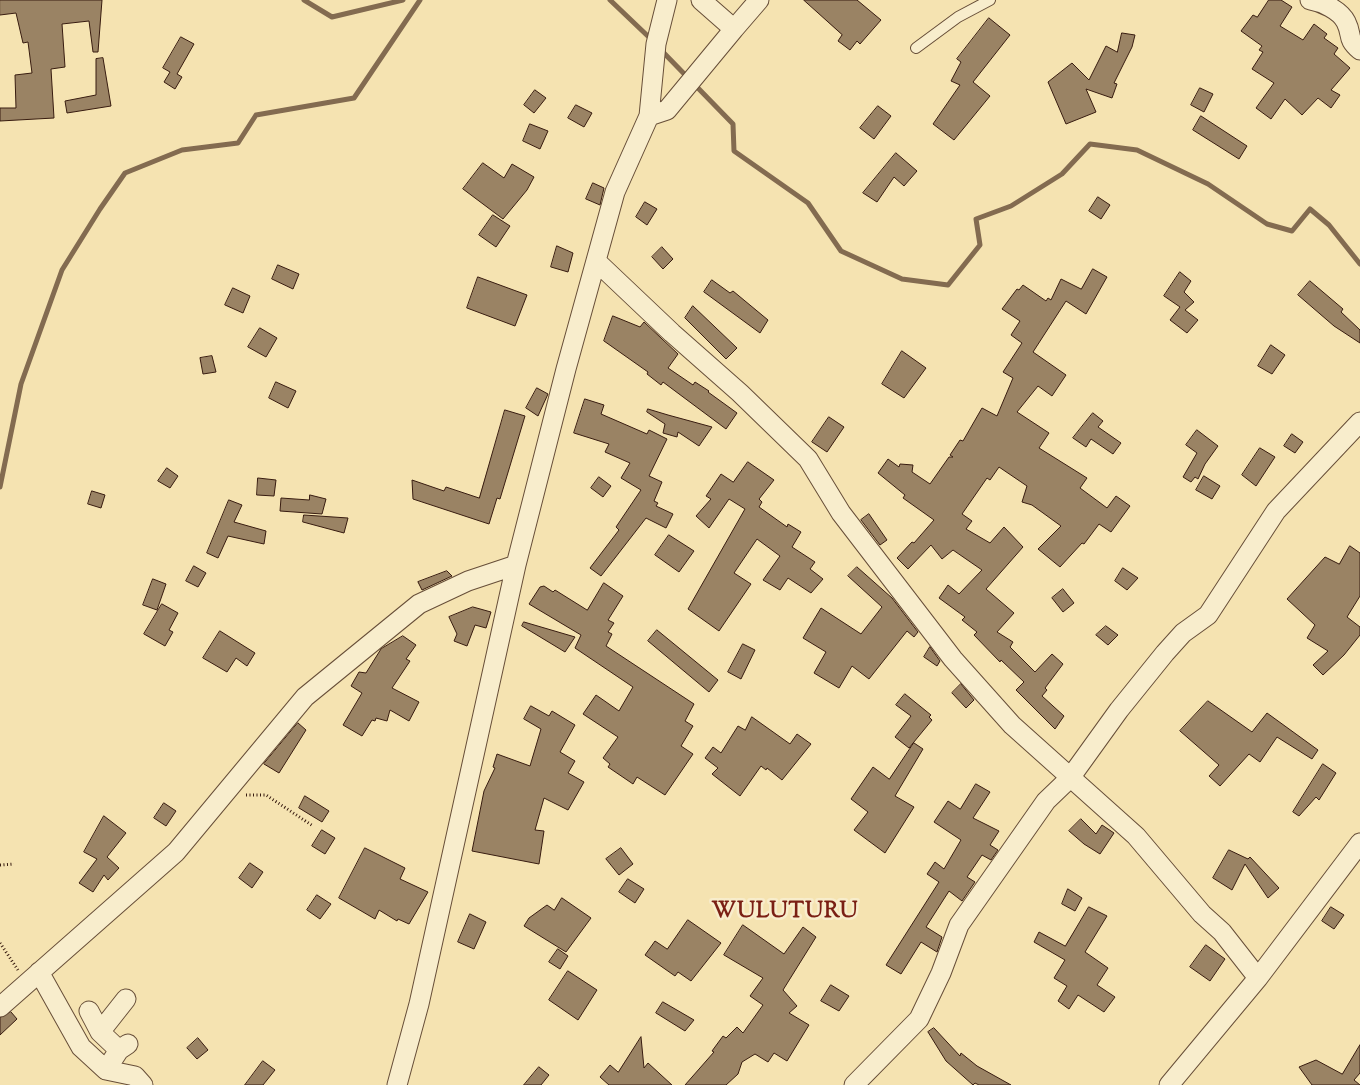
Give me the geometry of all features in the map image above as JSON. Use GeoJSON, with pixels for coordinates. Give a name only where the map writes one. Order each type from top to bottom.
{"type":"FeatureCollection","features":[{"type":"Feature","properties":{"kind":"street"},"geometry":{"type":"LineString","coordinates":[[397,1085],[418,1004],[516,565],[615,192],[649,116],[656,44],[667,0]]}},
{"type":"Feature","properties":{"kind":"street"},"geometry":{"type":"LineString","coordinates":[[701,0],[734,29]]}},
{"type":"Feature","properties":{"kind":"street"},"geometry":{"type":"LineString","coordinates":[[649,116],[667,110],[759,0]]}},
{"type":"Feature","properties":{"kind":"street"},"geometry":{"type":"LineString","coordinates":[[1310,0],[1324,2],[1346,21],[1351,42],[1360,50]]}},
{"type":"Feature","properties":{"kind":"street"},"geometry":{"type":"LineString","coordinates":[[596,261],[672,333],[740,393],[808,459],[841,513],[953,659],[1012,725],[1136,836],[1202,914],[1222,932],[1258,978]]}},
{"type":"Feature","properties":{"kind":"street"},"geometry":{"type":"LineString","coordinates":[[854,1085],[919,1019],[941,973],[960,926],[1046,801],[1070,778],[1119,710],[1165,653],[1183,633],[1208,615],[1276,511],[1360,422]]}},
{"type":"Feature","properties":{"kind":"street"},"geometry":{"type":"LineString","coordinates":[[0,1007],[176,852],[305,697],[419,604],[468,581],[516,565]]}},
{"type":"Feature","properties":{"kind":"street"},"geometry":{"type":"LineString","coordinates":[[1169,1085],[1258,978],[1360,843]]}},
{"type":"Feature","properties":{"kind":"street"},"geometry":{"type":"LineString","coordinates":[[33,978],[80,1047],[106,1070],[134,1076],[144,1085]]}},
{"type":"Feature","properties":{"kind":"street"},"geometry":{"type":"LineString","coordinates":[[100,1032],[126,999]]}},
{"type":"Feature","properties":{"kind":"street"},"geometry":{"type":"LineString","coordinates":[[89,1011],[100,1032],[124,1047],[106,1070]]}},
{"type":"Feature","properties":{"kind":"lane"},"geometry":{"type":"LineString","coordinates":[[916,48],[958,16],[990,0]]}},
{"type":"Feature","properties":{"kind":"path"},"geometry":{"type":"LineString","coordinates":[[223,795],[266,795],[313,826]]}},
{"type":"Feature","properties":{"kind":"path"},"geometry":{"type":"LineString","coordinates":[[0,865],[14,864]]}},
{"type":"Feature","properties":{"kind":"path"},"geometry":{"type":"LineString","coordinates":[[0,943],[33,978]]}},
{"type":"Feature","properties":{"kind":"building"},"geometry":{"type":"Polygon","coordinates":[[[0,0],[102,0],[98,52],[93,52],[89,21],[62,24],[65,67],[51,69],[54,118],[0,121],[0,108],[16,108],[15,75],[32,73],[28,42],[23,43],[16,13],[0,15],[0,0]]]}},
{"type":"Feature","properties":{"kind":"building"},"geometry":{"type":"Polygon","coordinates":[[[804,0],[857,0],[881,20],[860,44],[857,41],[850,50],[838,41],[842,35],[804,0]]]}},
{"type":"Feature","properties":{"kind":"building"},"geometry":{"type":"Polygon","coordinates":[[[1269,0],[1281,0],[1292,7],[1280,26],[1303,40],[1314,24],[1327,34],[1324,38],[1338,48],[1334,54],[1350,68],[1331,90],[1340,95],[1331,108],[1318,98],[1302,115],[1285,99],[1271,119],[1256,108],[1274,83],[1252,69],[1263,52],[1259,50],[1262,46],[1241,31],[1253,15],[1257,17],[1269,0]]]}},
{"type":"Feature","properties":{"kind":"building"},"geometry":{"type":"Polygon","coordinates":[[[989,18],[1010,35],[973,82],[990,96],[954,140],[933,124],[960,85],[951,81],[961,62],[957,59],[989,18]]]}},
{"type":"Feature","properties":{"kind":"building"},"geometry":{"type":"Polygon","coordinates":[[[1122,33],[1135,35],[1132,47],[1114,83],[1117,84],[1112,98],[1086,89],[1096,112],[1066,124],[1048,82],[1072,63],[1089,80],[1106,46],[1117,52],[1122,33]]]}},
{"type":"Feature","properties":{"kind":"building"},"geometry":{"type":"Polygon","coordinates":[[[181,37],[194,44],[177,74],[182,77],[175,89],[164,82],[170,72],[163,68],[181,37]]]}},
{"type":"Feature","properties":{"kind":"building"},"geometry":{"type":"Polygon","coordinates":[[[103,58],[111,106],[67,113],[65,101],[96,95],[96,59],[103,58]]]}},
{"type":"Feature","properties":{"kind":"building"},"geometry":{"type":"Polygon","coordinates":[[[1200,88],[1213,94],[1204,112],[1191,105],[1200,88]]]}},
{"type":"Feature","properties":{"kind":"building"},"geometry":{"type":"Polygon","coordinates":[[[535,90],[546,98],[534,113],[524,105],[535,90]]]}},
{"type":"Feature","properties":{"kind":"building"},"geometry":{"type":"Polygon","coordinates":[[[576,105],[592,113],[584,127],[568,118],[576,105]]]}},
{"type":"Feature","properties":{"kind":"building"},"geometry":{"type":"Polygon","coordinates":[[[878,106],[891,116],[874,139],[860,128],[878,106]]]}},
{"type":"Feature","properties":{"kind":"building"},"geometry":{"type":"Polygon","coordinates":[[[1201,116],[1247,146],[1239,159],[1193,130],[1201,116]]]}},
{"type":"Feature","properties":{"kind":"building"},"geometry":{"type":"Polygon","coordinates":[[[530,124],[548,131],[540,149],[523,141],[530,124]]]}},
{"type":"Feature","properties":{"kind":"building"},"geometry":{"type":"Polygon","coordinates":[[[896,153],[917,171],[904,186],[894,177],[877,202],[863,193],[896,153]]]}},
{"type":"Feature","properties":{"kind":"building"},"geometry":{"type":"Polygon","coordinates":[[[483,163],[504,178],[512,164],[534,177],[527,190],[503,219],[463,189],[483,163]]]}},
{"type":"Feature","properties":{"kind":"building"},"geometry":{"type":"Polygon","coordinates":[[[593,183],[604,188],[600,205],[586,199],[593,183]]]}},
{"type":"Feature","properties":{"kind":"building"},"geometry":{"type":"Polygon","coordinates":[[[1098,197],[1110,205],[1101,219],[1089,211],[1098,197]]]}},
{"type":"Feature","properties":{"kind":"building"},"geometry":{"type":"Polygon","coordinates":[[[645,202],[657,209],[647,225],[636,217],[645,202]]]}},
{"type":"Feature","properties":{"kind":"building"},"geometry":{"type":"Polygon","coordinates":[[[493,215],[510,226],[496,247],[479,235],[493,215]]]}},
{"type":"Feature","properties":{"kind":"building"},"geometry":{"type":"Polygon","coordinates":[[[557,246],[573,253],[568,272],[551,267],[557,246]]]}},
{"type":"Feature","properties":{"kind":"building"},"geometry":{"type":"Polygon","coordinates":[[[662,247],[673,259],[663,269],[652,257],[662,247]]]}},
{"type":"Feature","properties":{"kind":"building"},"geometry":{"type":"Polygon","coordinates":[[[278,265],[299,274],[293,289],[272,279],[278,265]]]}},
{"type":"Feature","properties":{"kind":"building"},"geometry":{"type":"Polygon","coordinates":[[[1093,269],[1107,277],[1086,314],[1066,301],[1033,352],[1066,375],[1052,396],[1038,386],[1017,412],[1049,433],[1039,448],[1087,478],[1080,488],[1107,508],[1116,496],[1130,506],[1111,532],[1099,524],[1084,544],[1082,543],[1060,567],[1038,549],[1061,526],[1032,505],[1022,502],[1027,486],[999,467],[990,480],[987,478],[962,514],[972,521],[966,529],[990,543],[1004,527],[1023,547],[986,589],[1014,613],[997,632],[1013,642],[1010,647],[1035,672],[1052,654],[1063,664],[1045,688],[1047,690],[1042,696],[1064,716],[1055,729],[1016,690],[1024,682],[1001,660],[1000,662],[974,635],[977,632],[962,620],[965,617],[939,598],[948,585],[959,594],[982,570],[953,550],[942,559],[931,545],[908,569],[897,558],[912,542],[914,543],[934,520],[903,498],[905,495],[878,473],[888,459],[899,467],[900,464],[913,465],[912,472],[930,484],[949,457],[953,457],[950,455],[960,440],[963,441],[982,408],[997,416],[1013,378],[1003,372],[1022,343],[1011,335],[1020,321],[1002,309],[1017,289],[1019,290],[1023,285],[1046,301],[1048,298],[1051,300],[1061,279],[1081,289],[1093,269]]]}},
{"type":"Feature","properties":{"kind":"building"},"geometry":{"type":"Polygon","coordinates":[[[1180,272],[1191,281],[1184,292],[1194,302],[1185,310],[1198,320],[1187,333],[1170,320],[1180,307],[1164,296],[1180,272]]]}},
{"type":"Feature","properties":{"kind":"building"},"geometry":{"type":"Polygon","coordinates":[[[478,277],[527,295],[515,326],[467,308],[478,277]]]}},
{"type":"Feature","properties":{"kind":"building"},"geometry":{"type":"Polygon","coordinates":[[[712,280],[730,293],[733,291],[768,320],[760,333],[704,292],[712,280]]]}},
{"type":"Feature","properties":{"kind":"building"},"geometry":{"type":"Polygon","coordinates":[[[1310,281],[1343,309],[1341,312],[1360,330],[1360,343],[1334,326],[1298,295],[1310,281]]]}},
{"type":"Feature","properties":{"kind":"building"},"geometry":{"type":"Polygon","coordinates":[[[233,288],[250,296],[243,313],[225,305],[233,288]]]}},
{"type":"Feature","properties":{"kind":"building"},"geometry":{"type":"Polygon","coordinates":[[[693,306],[737,348],[726,359],[685,318],[693,306]]]}},
{"type":"Feature","properties":{"kind":"building"},"geometry":{"type":"Polygon","coordinates":[[[613,316],[640,327],[644,322],[678,354],[668,368],[693,385],[695,382],[709,391],[737,413],[726,429],[663,382],[661,385],[647,374],[648,372],[604,341],[613,316]]]}},
{"type":"Feature","properties":{"kind":"building"},"geometry":{"type":"Polygon","coordinates":[[[260,328],[277,338],[266,357],[248,347],[260,328]]]}},
{"type":"Feature","properties":{"kind":"building"},"geometry":{"type":"Polygon","coordinates":[[[1271,345],[1285,355],[1272,374],[1258,366],[1271,345]]]}},
{"type":"Feature","properties":{"kind":"building"},"geometry":{"type":"Polygon","coordinates":[[[902,351],[926,368],[904,398],[882,384],[902,351]]]}},
{"type":"Feature","properties":{"kind":"building"},"geometry":{"type":"Polygon","coordinates":[[[212,356],[216,372],[203,374],[200,358],[212,356]]]}},
{"type":"Feature","properties":{"kind":"building"},"geometry":{"type":"Polygon","coordinates":[[[276,382],[296,391],[288,408],[269,398],[276,382]]]}},
{"type":"Feature","properties":{"kind":"building"},"geometry":{"type":"Polygon","coordinates":[[[537,388],[548,394],[538,416],[526,408],[537,388]]]}},
{"type":"Feature","properties":{"kind":"building"},"geometry":{"type":"Polygon","coordinates":[[[585,399],[604,405],[601,414],[647,434],[649,430],[667,439],[649,476],[662,482],[654,501],[658,503],[656,506],[673,514],[666,528],[646,518],[601,576],[590,568],[619,530],[616,527],[641,490],[621,478],[630,463],[605,452],[609,444],[574,433],[585,399]]]}},
{"type":"Feature","properties":{"kind":"building"},"geometry":{"type":"Polygon","coordinates":[[[648,409],[712,427],[699,446],[678,432],[677,437],[663,433],[665,424],[647,412],[648,409]]]}},
{"type":"Feature","properties":{"kind":"building"},"geometry":{"type":"Polygon","coordinates":[[[505,410],[525,416],[500,499],[497,498],[489,524],[413,499],[412,480],[444,491],[446,487],[479,498],[505,410]]]}},
{"type":"Feature","properties":{"kind":"building"},"geometry":{"type":"Polygon","coordinates":[[[1093,413],[1103,421],[1098,427],[1121,443],[1113,454],[1091,439],[1086,447],[1073,438],[1093,413]]]}},
{"type":"Feature","properties":{"kind":"building"},"geometry":{"type":"Polygon","coordinates":[[[829,417],[844,427],[827,452],[812,442],[829,417]]]}},
{"type":"Feature","properties":{"kind":"building"},"geometry":{"type":"Polygon","coordinates":[[[1197,430],[1218,446],[1205,464],[1198,479],[1195,477],[1191,482],[1183,477],[1197,453],[1186,445],[1197,430]]]}},
{"type":"Feature","properties":{"kind":"building"},"geometry":{"type":"Polygon","coordinates":[[[1292,434],[1303,442],[1295,453],[1284,446],[1292,434]]]}},
{"type":"Feature","properties":{"kind":"building"},"geometry":{"type":"Polygon","coordinates":[[[1260,448],[1275,457],[1256,486],[1242,475],[1260,448]]]}},
{"type":"Feature","properties":{"kind":"building"},"geometry":{"type":"Polygon","coordinates":[[[748,462],[774,480],[759,499],[762,502],[759,507],[787,527],[788,524],[801,532],[792,547],[815,562],[810,569],[823,579],[811,593],[788,578],[780,590],[763,580],[780,556],[757,539],[734,573],[751,584],[719,631],[688,609],[745,509],[729,499],[709,528],[696,516],[711,499],[706,496],[721,474],[733,482],[748,462]]]}},
{"type":"Feature","properties":{"kind":"building"},"geometry":{"type":"Polygon","coordinates":[[[167,468],[178,476],[170,488],[158,481],[167,468]]]}},
{"type":"Feature","properties":{"kind":"building"},"geometry":{"type":"Polygon","coordinates":[[[1204,476],[1220,486],[1212,499],[1196,490],[1204,476]]]}},
{"type":"Feature","properties":{"kind":"building"},"geometry":{"type":"Polygon","coordinates":[[[599,477],[611,486],[603,497],[591,488],[599,477]]]}},
{"type":"Feature","properties":{"kind":"building"},"geometry":{"type":"Polygon","coordinates":[[[258,478],[276,480],[274,496],[257,495],[258,478]]]}},
{"type":"Feature","properties":{"kind":"building"},"geometry":{"type":"Polygon","coordinates":[[[92,491],[105,495],[101,508],[88,504],[92,491]]]}},
{"type":"Feature","properties":{"kind":"building"},"geometry":{"type":"Polygon","coordinates":[[[310,495],[326,499],[322,514],[280,511],[281,498],[309,500],[310,495]]]}},
{"type":"Feature","properties":{"kind":"building"},"geometry":{"type":"Polygon","coordinates":[[[229,500],[242,505],[234,522],[266,531],[264,544],[228,536],[218,558],[207,553],[229,500]]]}},
{"type":"Feature","properties":{"kind":"building"},"geometry":{"type":"Polygon","coordinates":[[[869,514],[887,540],[880,545],[861,520],[869,514]]]}},
{"type":"Feature","properties":{"kind":"building"},"geometry":{"type":"Polygon","coordinates":[[[304,515],[348,518],[344,533],[303,522],[304,515]]]}},
{"type":"Feature","properties":{"kind":"building"},"geometry":{"type":"Polygon","coordinates":[[[669,535],[694,551],[679,572],[655,555],[669,535]]]}},
{"type":"Feature","properties":{"kind":"building"},"geometry":{"type":"Polygon","coordinates":[[[1350,546],[1360,553],[1360,596],[1347,617],[1360,627],[1360,635],[1344,655],[1323,675],[1313,665],[1328,651],[1307,638],[1315,625],[1287,599],[1325,557],[1339,564],[1350,546]]]}},
{"type":"Feature","properties":{"kind":"building"},"geometry":{"type":"Polygon","coordinates":[[[194,566],[206,573],[198,587],[186,581],[194,566]]]}},
{"type":"Feature","properties":{"kind":"building"},"geometry":{"type":"Polygon","coordinates":[[[857,567],[892,598],[918,632],[914,637],[907,631],[869,679],[852,666],[839,688],[814,673],[826,652],[803,638],[821,608],[861,634],[882,607],[848,576],[857,567]]]}},
{"type":"Feature","properties":{"kind":"building"},"geometry":{"type":"Polygon","coordinates":[[[1123,568],[1138,578],[1127,590],[1115,581],[1123,568]]]}},
{"type":"Feature","properties":{"kind":"building"},"geometry":{"type":"Polygon","coordinates":[[[447,571],[452,576],[422,590],[418,582],[447,571]]]}},
{"type":"Feature","properties":{"kind":"building"},"geometry":{"type":"Polygon","coordinates":[[[153,579],[166,584],[157,610],[143,605],[153,579]]]}},
{"type":"Feature","properties":{"kind":"building"},"geometry":{"type":"Polygon","coordinates":[[[604,583],[623,596],[608,620],[614,623],[608,632],[612,634],[606,646],[694,704],[685,721],[693,726],[681,746],[693,754],[665,795],[637,777],[633,784],[608,767],[610,764],[603,758],[618,737],[583,714],[596,695],[619,711],[633,687],[575,648],[581,635],[529,604],[540,587],[544,586],[553,592],[555,590],[587,610],[604,583]]]}},
{"type":"Feature","properties":{"kind":"building"},"geometry":{"type":"Polygon","coordinates":[[[1063,589],[1074,603],[1063,612],[1052,598],[1063,589]]]}},
{"type":"Feature","properties":{"kind":"building"},"geometry":{"type":"Polygon","coordinates":[[[162,604],[178,613],[169,630],[173,632],[165,646],[144,634],[162,604]]]}},
{"type":"Feature","properties":{"kind":"building"},"geometry":{"type":"Polygon","coordinates":[[[473,607],[491,612],[486,628],[475,625],[467,646],[454,641],[457,634],[449,617],[473,607]]]}},
{"type":"Feature","properties":{"kind":"building"},"geometry":{"type":"Polygon","coordinates":[[[524,622],[575,637],[565,652],[522,626],[524,622]]]}},
{"type":"Feature","properties":{"kind":"building"},"geometry":{"type":"Polygon","coordinates":[[[1106,626],[1118,635],[1108,645],[1096,635],[1106,626]]]}},
{"type":"Feature","properties":{"kind":"building"},"geometry":{"type":"Polygon","coordinates":[[[657,630],[718,680],[709,692],[648,641],[657,630]]]}},
{"type":"Feature","properties":{"kind":"building"},"geometry":{"type":"Polygon","coordinates":[[[220,631],[255,653],[247,666],[236,658],[227,672],[203,658],[220,631]]]}},
{"type":"Feature","properties":{"kind":"building"},"geometry":{"type":"Polygon","coordinates":[[[403,636],[416,645],[406,659],[410,661],[392,688],[419,702],[409,721],[390,710],[387,721],[376,718],[375,721],[372,720],[362,736],[343,725],[362,693],[351,686],[359,672],[366,673],[381,649],[403,636]]]}},
{"type":"Feature","properties":{"kind":"building"},"geometry":{"type":"Polygon","coordinates":[[[743,644],[755,650],[741,679],[728,672],[743,644]]]}},
{"type":"Feature","properties":{"kind":"building"},"geometry":{"type":"Polygon","coordinates":[[[930,647],[940,661],[937,666],[924,657],[930,647]]]}},
{"type":"Feature","properties":{"kind":"building"},"geometry":{"type":"Polygon","coordinates":[[[961,684],[974,700],[966,708],[952,693],[961,684]]]}},
{"type":"Feature","properties":{"kind":"building"},"geometry":{"type":"Polygon","coordinates":[[[905,694],[931,715],[929,717],[932,720],[909,748],[895,737],[911,716],[896,705],[905,694]]]}},
{"type":"Feature","properties":{"kind":"building"},"geometry":{"type":"Polygon","coordinates":[[[1208,701],[1252,732],[1267,713],[1318,750],[1312,759],[1277,737],[1260,762],[1249,754],[1220,786],[1209,776],[1219,765],[1180,731],[1208,701]]]}},
{"type":"Feature","properties":{"kind":"building"},"geometry":{"type":"Polygon","coordinates":[[[531,706],[549,716],[552,711],[575,725],[560,752],[575,761],[568,773],[584,782],[568,810],[544,798],[535,830],[544,831],[539,864],[472,851],[484,791],[495,768],[493,767],[497,754],[530,766],[541,729],[524,719],[531,706]]]}},
{"type":"Feature","properties":{"kind":"building"},"geometry":{"type":"Polygon","coordinates":[[[752,717],[790,744],[797,734],[811,744],[782,780],[767,768],[766,770],[761,766],[740,796],[712,774],[718,768],[705,758],[713,747],[721,753],[738,726],[745,730],[752,717]]]}},
{"type":"Feature","properties":{"kind":"building"},"geometry":{"type":"Polygon","coordinates":[[[298,723],[306,730],[279,773],[264,764],[298,723]]]}},
{"type":"Feature","properties":{"kind":"building"},"geometry":{"type":"Polygon","coordinates":[[[914,743],[923,749],[895,796],[914,807],[885,853],[854,830],[868,812],[851,799],[873,767],[889,779],[914,743]]]}},
{"type":"Feature","properties":{"kind":"building"},"geometry":{"type":"Polygon","coordinates":[[[1323,764],[1336,773],[1319,800],[1316,797],[1299,816],[1293,812],[1323,764]]]}},
{"type":"Feature","properties":{"kind":"building"},"geometry":{"type":"Polygon","coordinates":[[[976,784],[990,792],[973,818],[999,831],[990,845],[998,850],[991,860],[982,855],[967,877],[975,882],[962,901],[949,891],[926,927],[942,937],[937,952],[921,942],[901,974],[886,965],[939,882],[927,874],[935,862],[944,869],[961,840],[934,822],[948,801],[960,809],[976,784]]]}},
{"type":"Feature","properties":{"kind":"building"},"geometry":{"type":"Polygon","coordinates":[[[305,796],[329,811],[322,822],[299,808],[305,796]]]}},
{"type":"Feature","properties":{"kind":"building"},"geometry":{"type":"Polygon","coordinates":[[[164,803],[176,811],[166,826],[154,818],[164,803]]]}},
{"type":"Feature","properties":{"kind":"building"},"geometry":{"type":"Polygon","coordinates":[[[104,816],[126,833],[107,857],[119,868],[108,880],[104,875],[93,892],[79,883],[97,859],[84,852],[104,816]]]}},
{"type":"Feature","properties":{"kind":"building"},"geometry":{"type":"Polygon","coordinates":[[[1081,819],[1096,834],[1102,825],[1114,833],[1100,854],[1084,844],[1069,831],[1081,819]]]}},
{"type":"Feature","properties":{"kind":"building"},"geometry":{"type":"Polygon","coordinates":[[[322,830],[335,838],[325,854],[312,846],[322,830]]]}},
{"type":"Feature","properties":{"kind":"building"},"geometry":{"type":"Polygon","coordinates":[[[365,848],[405,868],[400,879],[428,892],[409,924],[398,919],[397,921],[379,910],[375,919],[339,898],[365,848]]]}},
{"type":"Feature","properties":{"kind":"building"},"geometry":{"type":"Polygon","coordinates":[[[621,848],[633,864],[619,875],[606,859],[621,848]]]}},
{"type":"Feature","properties":{"kind":"building"},"geometry":{"type":"Polygon","coordinates":[[[1229,850],[1248,859],[1250,857],[1279,888],[1268,898],[1245,864],[1232,890],[1213,878],[1229,850]]]}},
{"type":"Feature","properties":{"kind":"building"},"geometry":{"type":"Polygon","coordinates":[[[250,863],[263,872],[252,888],[239,878],[250,863]]]}},
{"type":"Feature","properties":{"kind":"building"},"geometry":{"type":"Polygon","coordinates":[[[628,879],[644,889],[635,903],[619,892],[628,879]]]}},
{"type":"Feature","properties":{"kind":"building"},"geometry":{"type":"Polygon","coordinates":[[[1068,889],[1082,898],[1075,911],[1062,904],[1068,889]]]}},
{"type":"Feature","properties":{"kind":"building"},"geometry":{"type":"Polygon","coordinates":[[[317,895],[331,904],[320,919],[307,910],[317,895]]]}},
{"type":"Feature","properties":{"kind":"building"},"geometry":{"type":"Polygon","coordinates":[[[562,898],[591,918],[566,952],[524,926],[529,918],[547,905],[554,910],[562,898]]]}},
{"type":"Feature","properties":{"kind":"building"},"geometry":{"type":"Polygon","coordinates":[[[1089,907],[1107,916],[1085,952],[1108,968],[1097,985],[1115,997],[1104,1012],[1078,995],[1069,1009],[1058,1001],[1067,986],[1054,978],[1065,960],[1034,942],[1039,932],[1065,946],[1089,907]]]}},
{"type":"Feature","properties":{"kind":"building"},"geometry":{"type":"Polygon","coordinates":[[[1331,907],[1344,915],[1334,929],[1322,921],[1331,907]]]}},
{"type":"Feature","properties":{"kind":"building"},"geometry":{"type":"Polygon","coordinates":[[[470,914],[486,922],[474,949],[458,942],[470,914]]]}},
{"type":"Feature","properties":{"kind":"building"},"geometry":{"type":"Polygon","coordinates":[[[688,920],[721,943],[691,981],[678,972],[675,976],[645,955],[655,941],[667,949],[688,920]]]}},
{"type":"Feature","properties":{"kind":"building"},"geometry":{"type":"Polygon","coordinates":[[[743,925],[784,954],[803,927],[816,937],[783,990],[797,1006],[789,1013],[809,1025],[787,1061],[774,1053],[768,1062],[755,1054],[742,1062],[738,1074],[726,1085],[685,1085],[714,1052],[712,1051],[723,1036],[726,1038],[737,1027],[743,1033],[763,1005],[750,996],[763,978],[724,955],[743,925]]]}},
{"type":"Feature","properties":{"kind":"building"},"geometry":{"type":"Polygon","coordinates":[[[1206,945],[1225,959],[1210,981],[1190,967],[1206,945]]]}},
{"type":"Feature","properties":{"kind":"building"},"geometry":{"type":"Polygon","coordinates":[[[558,949],[568,956],[560,969],[549,962],[558,949]]]}},
{"type":"Feature","properties":{"kind":"building"},"geometry":{"type":"Polygon","coordinates":[[[568,971],[597,990],[578,1020],[549,1000],[568,971]]]}},
{"type":"Feature","properties":{"kind":"building"},"geometry":{"type":"Polygon","coordinates":[[[831,985],[849,996],[839,1011],[821,1001],[831,985]]]}},
{"type":"Feature","properties":{"kind":"building"},"geometry":{"type":"Polygon","coordinates":[[[663,1002],[694,1020],[685,1031],[656,1013],[663,1002]]]}},
{"type":"Feature","properties":{"kind":"building"},"geometry":{"type":"Polygon","coordinates":[[[11,1012],[17,1019],[0,1035],[0,1018],[11,1012]]]}},
{"type":"Feature","properties":{"kind":"building"},"geometry":{"type":"Polygon","coordinates":[[[934,1028],[960,1056],[961,1053],[977,1066],[1011,1085],[979,1085],[975,1083],[973,1085],[946,1061],[928,1032],[934,1028]]]}},
{"type":"Feature","properties":{"kind":"building"},"geometry":{"type":"Polygon","coordinates":[[[641,1037],[644,1068],[648,1063],[672,1085],[609,1085],[600,1077],[610,1065],[618,1072],[641,1037]]]}},
{"type":"Feature","properties":{"kind":"building"},"geometry":{"type":"Polygon","coordinates":[[[198,1038],[208,1050],[197,1059],[187,1048],[198,1038]]]}},
{"type":"Feature","properties":{"kind":"building"},"geometry":{"type":"Polygon","coordinates":[[[1360,1045],[1360,1073],[1354,1080],[1360,1085],[1312,1085],[1299,1067],[1316,1060],[1342,1074],[1360,1045]]]}},
{"type":"Feature","properties":{"kind":"building"},"geometry":{"type":"Polygon","coordinates":[[[263,1061],[275,1070],[263,1085],[245,1085],[263,1061]]]}},
{"type":"Feature","properties":{"kind":"building"},"geometry":{"type":"Polygon","coordinates":[[[539,1067],[549,1075],[541,1085],[524,1085],[539,1067]]]}},
{"type":"Feature","properties":{"kind":"waterway"},"geometry":{"type":"LineString","coordinates":[[304,0],[332,17],[403,0]]}},
{"type":"Feature","properties":{"kind":"waterway"},"geometry":{"type":"LineString","coordinates":[[0,487],[21,384],[62,270],[125,173],[182,150],[238,143],[256,115],[354,98],[420,0]]}},
{"type":"Feature","properties":{"kind":"waterway"},"geometry":{"type":"LineString","coordinates":[[610,0],[653,41]]}},
{"type":"Feature","properties":{"kind":"waterway"},"geometry":{"type":"LineString","coordinates":[[660,49],[733,124],[734,151],[808,203],[841,251],[902,279],[948,285],[980,245],[976,219],[1011,206],[1062,174],[1090,144],[1137,150],[1208,184],[1267,224],[1292,231],[1310,209],[1329,225],[1360,264]]}},
{"type":"Feature","properties":{"kind":"district","name":"WULUTURU"},"geometry":{"type":"Point","coordinates":[785,913]}}]}
